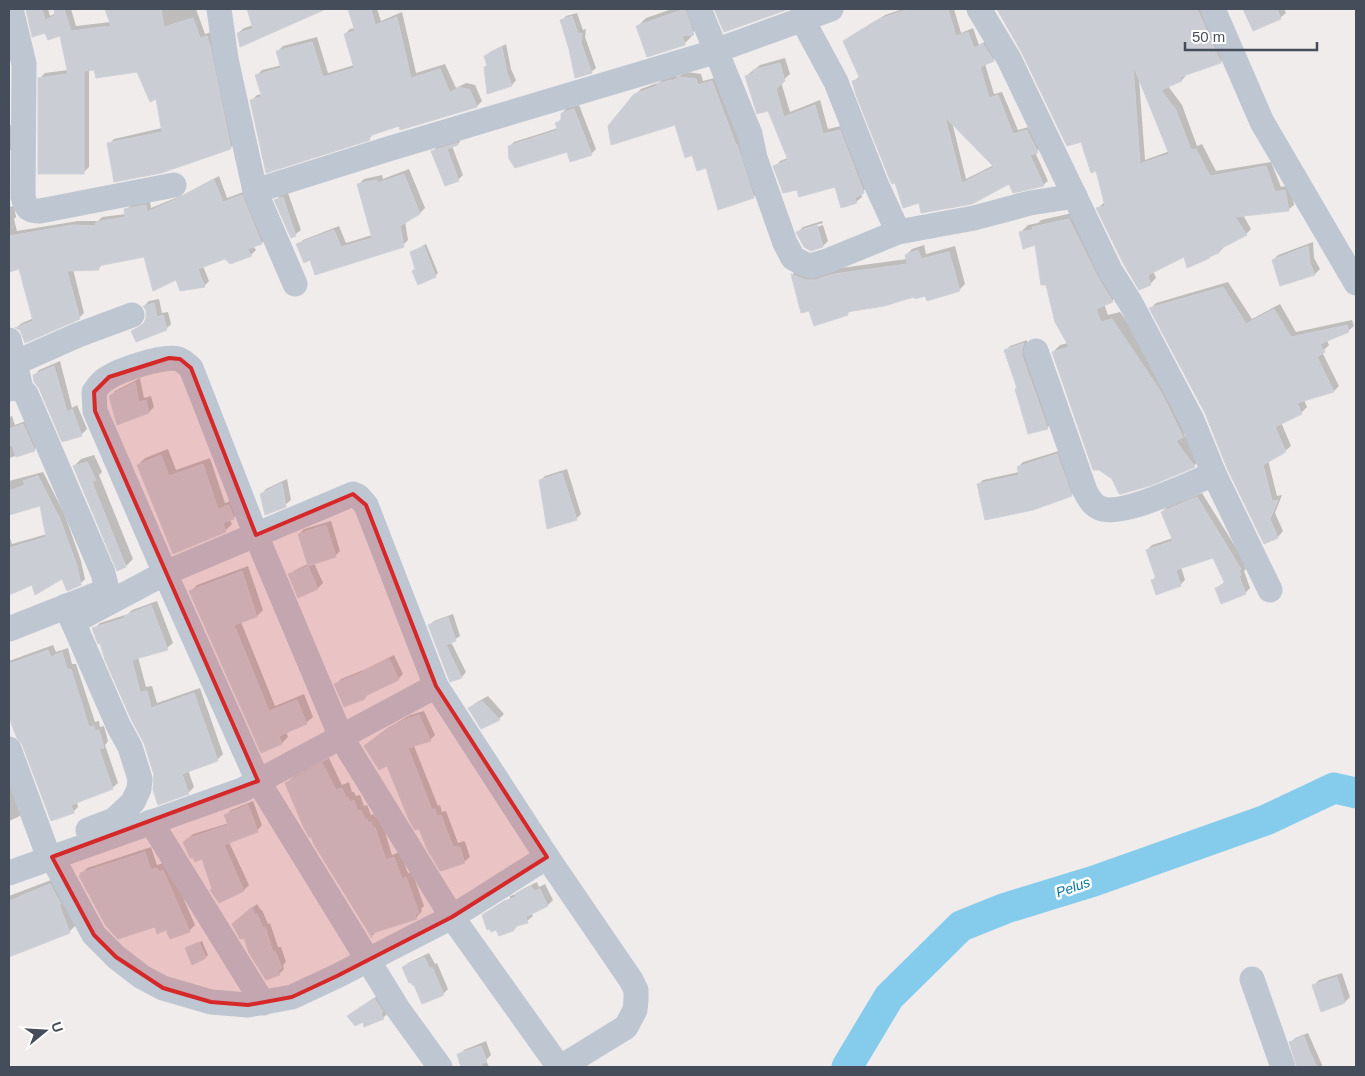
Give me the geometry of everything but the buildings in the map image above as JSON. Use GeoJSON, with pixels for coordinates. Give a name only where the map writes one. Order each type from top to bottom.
{"type":"FeatureCollection","features":[{"type":"Feature","properties":{"kind":"street"},"geometry":{"type":"LineString","coordinates":[[12,9],[24,64],[16,192],[23,197],[26,206],[31,211],[78,204],[174,185]]}},
{"type":"Feature","properties":{"kind":"street"},"geometry":{"type":"LineString","coordinates":[[219,9],[226,60],[256,191],[295,284]]}},
{"type":"Feature","properties":{"kind":"street"},"geometry":{"type":"LineString","coordinates":[[699,9],[750,134],[755,158],[785,243],[793,258],[811,266],[898,232],[974,218],[1030,203],[1075,196]]}},
{"type":"Feature","properties":{"kind":"street"},"geometry":{"type":"LineString","coordinates":[[256,191],[388,149],[715,51],[831,9]]}},
{"type":"Feature","properties":{"kind":"street"},"geometry":{"type":"LineString","coordinates":[[979,9],[1009,60],[1110,270],[1130,302],[1192,420],[1214,474],[1270,590]]}},
{"type":"Feature","properties":{"kind":"street"},"geometry":{"type":"LineString","coordinates":[[1214,9],[1262,122],[1356,284]]}},
{"type":"Feature","properties":{"kind":"street"},"geometry":{"type":"LineString","coordinates":[[802,19],[836,82],[877,186],[898,232]]}},
{"type":"Feature","properties":{"kind":"street"},"geometry":{"type":"LineString","coordinates":[[70,614],[104,590],[106,585],[99,564],[26,394],[15,389],[12,352],[78,335],[132,315]]}},
{"type":"Feature","properties":{"kind":"street"},"geometry":{"type":"LineString","coordinates":[[1036,351],[1085,491],[1092,503],[1100,508],[1117,511],[1146,502],[1214,474]]}},
{"type":"Feature","properties":{"kind":"street"},"geometry":{"type":"LineString","coordinates":[[9,629],[70,614],[165,573],[256,535],[353,494],[358,496],[366,505],[436,686],[547,858],[636,990],[634,1010],[626,1027],[560,1067],[452,917],[341,737],[256,535],[190,368],[180,359],[169,358],[142,363],[102,382],[94,392],[95,411],[165,573],[258,781],[398,1009],[440,1067]]}},
{"type":"Feature","properties":{"kind":"street"},"geometry":{"type":"LineString","coordinates":[[9,873],[114,820],[133,802],[139,789],[140,779],[130,746],[119,727],[70,614]]}},
{"type":"Feature","properties":{"kind":"street"},"geometry":{"type":"LineString","coordinates":[[9,862],[151,822],[242,790],[436,686]]}},
{"type":"Feature","properties":{"kind":"street"},"geometry":{"type":"LineString","coordinates":[[9,749],[49,852],[94,935],[116,958],[142,977],[163,988],[211,1002],[248,1005],[292,997],[368,961],[452,917],[547,858]]}},
{"type":"Feature","properties":{"kind":"street"},"geometry":{"type":"LineString","coordinates":[[151,822],[263,1002]]}},
{"type":"Feature","properties":{"kind":"street"},"geometry":{"type":"LineString","coordinates":[[1252,979],[1283,1067]]}},
{"type":"Feature","properties":{"kind":"highlighted area"},"geometry":{"type":"Polygon","coordinates":[[[169,358],[180,359],[191,368],[256,535],[353,494],[366,505],[436,686],[547,857],[452,917],[337,976],[292,997],[248,1005],[211,1002],[163,988],[116,957],[94,935],[52,857],[258,781],[95,411],[94,392],[109,377],[169,358]]]}},
{"type":"Feature","properties":{"kind":"waterway","name":"Pelus"},"geometry":{"type":"LineString","coordinates":[[847,1067],[889,997],[961,926],[1006,908],[1094,881],[1266,820],[1334,788],[1356,793]]}}]}
